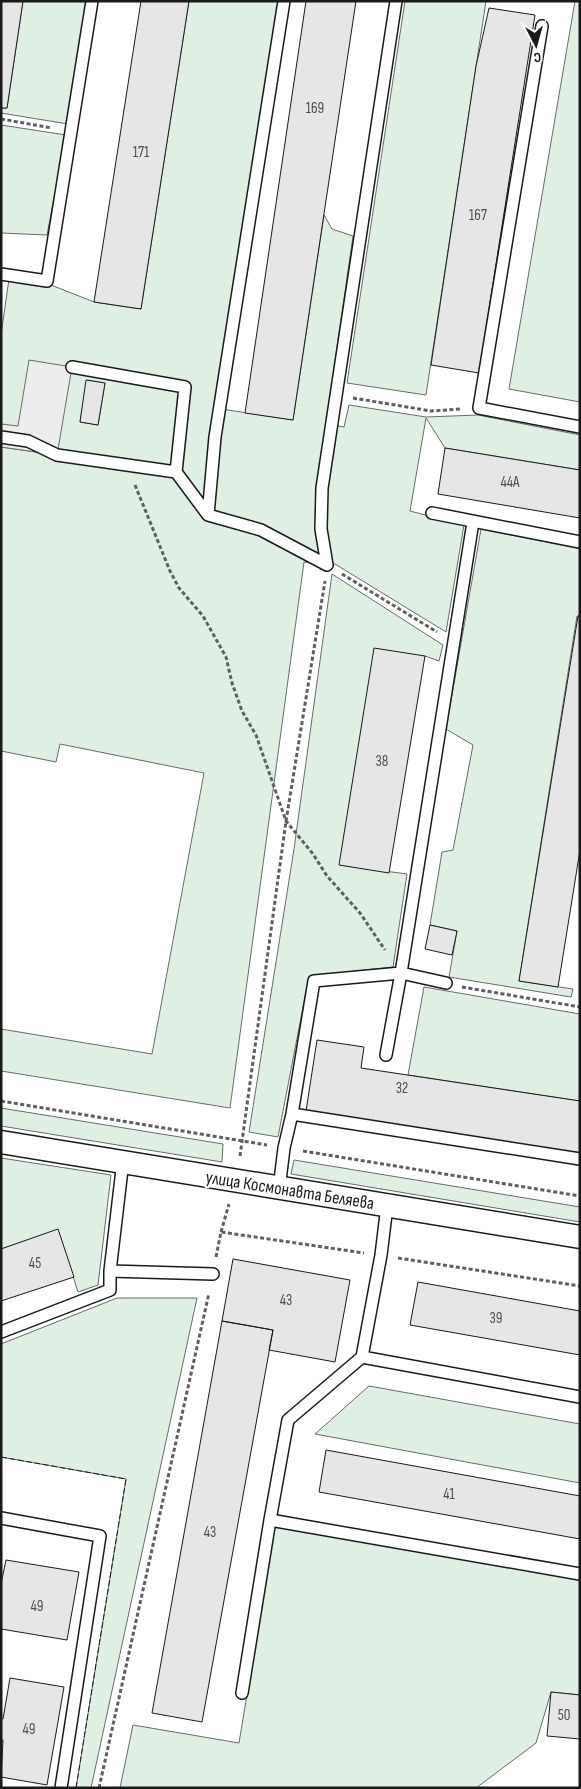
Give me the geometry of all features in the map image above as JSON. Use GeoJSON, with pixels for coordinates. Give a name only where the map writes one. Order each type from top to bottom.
{"type":"FeatureCollection","features":[{"type":"Feature","properties":{"kind":"street","name":"улица Космонавта Беляева"},"geometry":{"type":"LineString","coordinates":[[1,1142],[235,1182],[580,1237]]}},
{"type":"Feature","properties":{"kind":"lane"},"geometry":{"type":"LineString","coordinates":[[1,274],[47,281],[92,1]]}},
{"type":"Feature","properties":{"kind":"lane"},"geometry":{"type":"LineString","coordinates":[[208,515],[215,437],[284,1]]}},
{"type":"Feature","properties":{"kind":"lane"},"geometry":{"type":"LineString","coordinates":[[327,565],[321,529],[322,488],[396,1]]}},
{"type":"Feature","properties":{"kind":"lane"},"geometry":{"type":"LineString","coordinates":[[542,26],[479,408],[580,426]]}},
{"type":"Feature","properties":{"kind":"lane"},"geometry":{"type":"LineString","coordinates":[[72,367],[186,387],[176,472],[208,515],[261,530],[327,565]]}},
{"type":"Feature","properties":{"kind":"lane"},"geometry":{"type":"LineString","coordinates":[[1,437],[28,441],[57,455],[176,472]]}},
{"type":"Feature","properties":{"kind":"lane"},"geometry":{"type":"LineString","coordinates":[[432,513],[580,542]]}},
{"type":"Feature","properties":{"kind":"lane"},"geometry":{"type":"LineString","coordinates":[[386,1055],[401,973],[473,522]]}},
{"type":"Feature","properties":{"kind":"lane"},"geometry":{"type":"LineString","coordinates":[[279,1189],[284,1148],[292,1114],[314,981],[401,973],[446,983]]}},
{"type":"Feature","properties":{"kind":"lane"},"geometry":{"type":"LineString","coordinates":[[292,1114],[580,1159]]}},
{"type":"Feature","properties":{"kind":"lane"},"geometry":{"type":"LineString","coordinates":[[1,1332],[110,1290],[110,1271],[123,1162]]}},
{"type":"Feature","properties":{"kind":"lane"},"geometry":{"type":"LineString","coordinates":[[242,1694],[288,1420],[362,1357],[388,1206]]}},
{"type":"Feature","properties":{"kind":"lane"},"geometry":{"type":"LineString","coordinates":[[110,1271],[213,1274]]}},
{"type":"Feature","properties":{"kind":"lane"},"geometry":{"type":"LineString","coordinates":[[362,1357],[580,1397]]}},
{"type":"Feature","properties":{"kind":"lane"},"geometry":{"type":"LineString","coordinates":[[1,1518],[100,1536],[61,1788]]}},
{"type":"Feature","properties":{"kind":"lane"},"geometry":{"type":"LineString","coordinates":[[270,1520],[580,1574]]}},
{"type":"Feature","properties":{"kind":"path"},"geometry":{"type":"LineString","coordinates":[[1,119],[71,131]]}},
{"type":"Feature","properties":{"kind":"path"},"geometry":{"type":"LineString","coordinates":[[337,395],[431,411],[479,408]]}},
{"type":"Feature","properties":{"kind":"path"},"geometry":{"type":"LineString","coordinates":[[125,464],[170,571],[179,588],[203,616],[226,657],[232,683],[242,711],[256,735],[286,821],[313,854],[327,876],[360,913],[401,973]]}},
{"type":"Feature","properties":{"kind":"path"},"geometry":{"type":"LineString","coordinates":[[242,1141],[286,821],[327,565],[454,643]]}},
{"type":"Feature","properties":{"kind":"path"},"geometry":{"type":"LineString","coordinates":[[473,990],[580,1007]]}},
{"type":"Feature","properties":{"kind":"path"},"geometry":{"type":"LineString","coordinates":[[99,1788],[221,1232],[235,1182]]}},
{"type":"Feature","properties":{"kind":"path"},"geometry":{"type":"LineString","coordinates":[[221,1232],[580,1286]]}},
{"type":"Feature","properties":{"kind":"green space"},"geometry":{"type":"Polygon","coordinates":[[[23,1],[89,1],[68,124],[1,113],[1,108],[7,108],[23,1]]]}},
{"type":"Feature","properties":{"kind":"green space"},"geometry":{"type":"Polygon","coordinates":[[[189,1],[280,1],[215,408],[293,420],[324,215],[332,229],[353,236],[326,424],[344,427],[349,405],[426,417],[478,415],[580,435],[580,470],[445,448],[426,418],[410,511],[464,525],[446,632],[335,564],[327,565],[304,562],[230,1108],[1,1071],[1,1029],[152,1054],[204,773],[60,744],[56,762],[1,751],[1,447],[57,455],[18,427],[1,424],[1,335],[9,279],[51,285],[94,302],[141,309],[189,1]],[[87,380],[80,422],[98,425],[105,383],[87,380]]]}},
{"type":"Feature","properties":{"kind":"green space"},"geometry":{"type":"Polygon","coordinates":[[[405,1],[486,1],[426,395],[347,383],[405,1]]]}},
{"type":"Feature","properties":{"kind":"green space"},"geometry":{"type":"Polygon","coordinates":[[[575,1],[580,1],[580,402],[509,389],[575,1]]]}},
{"type":"Feature","properties":{"kind":"green space"},"geometry":{"type":"Polygon","coordinates":[[[1,125],[66,135],[47,235],[1,233],[1,125]]]}},
{"type":"Feature","properties":{"kind":"green space"},"geometry":{"type":"Polygon","coordinates":[[[481,529],[580,549],[580,616],[577,616],[519,981],[573,989],[571,997],[449,977],[457,931],[430,925],[442,852],[453,850],[473,745],[446,729],[481,529]]]}},
{"type":"Feature","properties":{"kind":"green space"},"geometry":{"type":"Polygon","coordinates":[[[332,574],[443,645],[439,661],[425,656],[340,865],[407,874],[393,967],[309,976],[278,1137],[249,1132],[294,849],[332,574]]]}},
{"type":"Feature","properties":{"kind":"green space"},"geometry":{"type":"Polygon","coordinates":[[[424,987],[580,1014],[580,1101],[408,1075],[424,987]]]}},
{"type":"Feature","properties":{"kind":"green space"},"geometry":{"type":"Polygon","coordinates":[[[1,1108],[223,1144],[222,1162],[1,1126],[1,1108]]]}},
{"type":"Feature","properties":{"kind":"green space"},"geometry":{"type":"Polygon","coordinates":[[[1,1158],[111,1175],[98,1285],[78,1292],[58,1230],[1,1249],[1,1158]]]}},
{"type":"Feature","properties":{"kind":"green space"},"geometry":{"type":"Polygon","coordinates":[[[294,1160],[580,1207],[580,1222],[291,1174],[294,1160]]]}},
{"type":"Feature","properties":{"kind":"green space"},"geometry":{"type":"Polygon","coordinates":[[[117,1298],[197,1298],[91,1788],[76,1788],[126,1479],[1,1457],[1,1344],[117,1298]]]}},
{"type":"Feature","properties":{"kind":"green space"},"geometry":{"type":"Polygon","coordinates":[[[369,1386],[580,1424],[580,1483],[315,1434],[369,1386]]]}},
{"type":"Feature","properties":{"kind":"green space"},"geometry":{"type":"Polygon","coordinates":[[[275,1525],[580,1580],[580,1695],[551,1692],[536,1743],[476,1788],[120,1788],[133,1725],[239,1743],[275,1525]]]}},
{"type":"Feature","properties":{"kind":"shaded area"},"geometry":{"type":"Polygon","coordinates":[[[29,360],[72,367],[57,455],[1,447],[1,424],[18,426],[29,360]]]}},
{"type":"Feature","properties":{"kind":"building"},"geometry":{"type":"Polygon","coordinates":[[[1,1],[23,1],[7,108],[1,108],[1,1]]]}},
{"type":"Feature","properties":{"kind":"building"},"geometry":{"type":"Polygon","coordinates":[[[141,1],[189,1],[141,309],[94,302],[141,1]]]}},
{"type":"Feature","properties":{"kind":"building"},"geometry":{"type":"Polygon","coordinates":[[[306,1],[356,1],[293,420],[245,413],[306,1]]]}},
{"type":"Feature","properties":{"kind":"building"},"geometry":{"type":"Polygon","coordinates":[[[489,8],[535,15],[479,373],[431,365],[476,66],[489,8]]]}},
{"type":"Feature","properties":{"kind":"building"},"geometry":{"type":"Polygon","coordinates":[[[86,380],[105,383],[98,425],[80,422],[86,380]]]}},
{"type":"Feature","properties":{"kind":"building"},"geometry":{"type":"Polygon","coordinates":[[[445,448],[580,470],[580,518],[438,494],[445,448]]]}},
{"type":"Feature","properties":{"kind":"building"},"geometry":{"type":"Polygon","coordinates":[[[578,616],[580,616],[580,850],[558,987],[519,981],[578,616]]]}},
{"type":"Feature","properties":{"kind":"building"},"geometry":{"type":"Polygon","coordinates":[[[374,648],[425,656],[389,873],[339,865],[374,648]]]}},
{"type":"Feature","properties":{"kind":"building"},"geometry":{"type":"Polygon","coordinates":[[[430,925],[457,931],[452,955],[425,949],[430,925]]]}},
{"type":"Feature","properties":{"kind":"building"},"geometry":{"type":"Polygon","coordinates":[[[317,1040],[364,1047],[361,1068],[580,1101],[580,1153],[306,1111],[317,1040]]]}},
{"type":"Feature","properties":{"kind":"building"},"geometry":{"type":"Polygon","coordinates":[[[58,1229],[74,1277],[1,1301],[1,1249],[58,1229]]]}},
{"type":"Feature","properties":{"kind":"building"},"geometry":{"type":"Polygon","coordinates":[[[233,1259],[350,1280],[335,1362],[269,1350],[273,1330],[222,1321],[233,1259]]]}},
{"type":"Feature","properties":{"kind":"building"},"geometry":{"type":"Polygon","coordinates":[[[418,1282],[580,1311],[580,1355],[410,1325],[418,1282]]]}},
{"type":"Feature","properties":{"kind":"building"},"geometry":{"type":"Polygon","coordinates":[[[222,1321],[273,1330],[202,1722],[152,1713],[222,1321]]]}},
{"type":"Feature","properties":{"kind":"building"},"geometry":{"type":"Polygon","coordinates":[[[326,1450],[580,1496],[580,1539],[319,1492],[326,1450]]]}},
{"type":"Feature","properties":{"kind":"building"},"geometry":{"type":"Polygon","coordinates":[[[6,1560],[79,1572],[67,1640],[1,1629],[1,1584],[6,1560]]]}},
{"type":"Feature","properties":{"kind":"building"},"geometry":{"type":"Polygon","coordinates":[[[10,1678],[64,1687],[47,1785],[1,1777],[3,1740],[1,1740],[1,1719],[3,1719],[10,1678]]]}},
{"type":"Feature","properties":{"kind":"building"},"geometry":{"type":"Polygon","coordinates":[[[551,1692],[580,1695],[580,1739],[547,1736],[551,1692]]]}},
{"type":"Feature","properties":{"kind":"fence"},"geometry":{"type":"LineString","coordinates":[[1,1457],[126,1479],[76,1788]]}}]}
